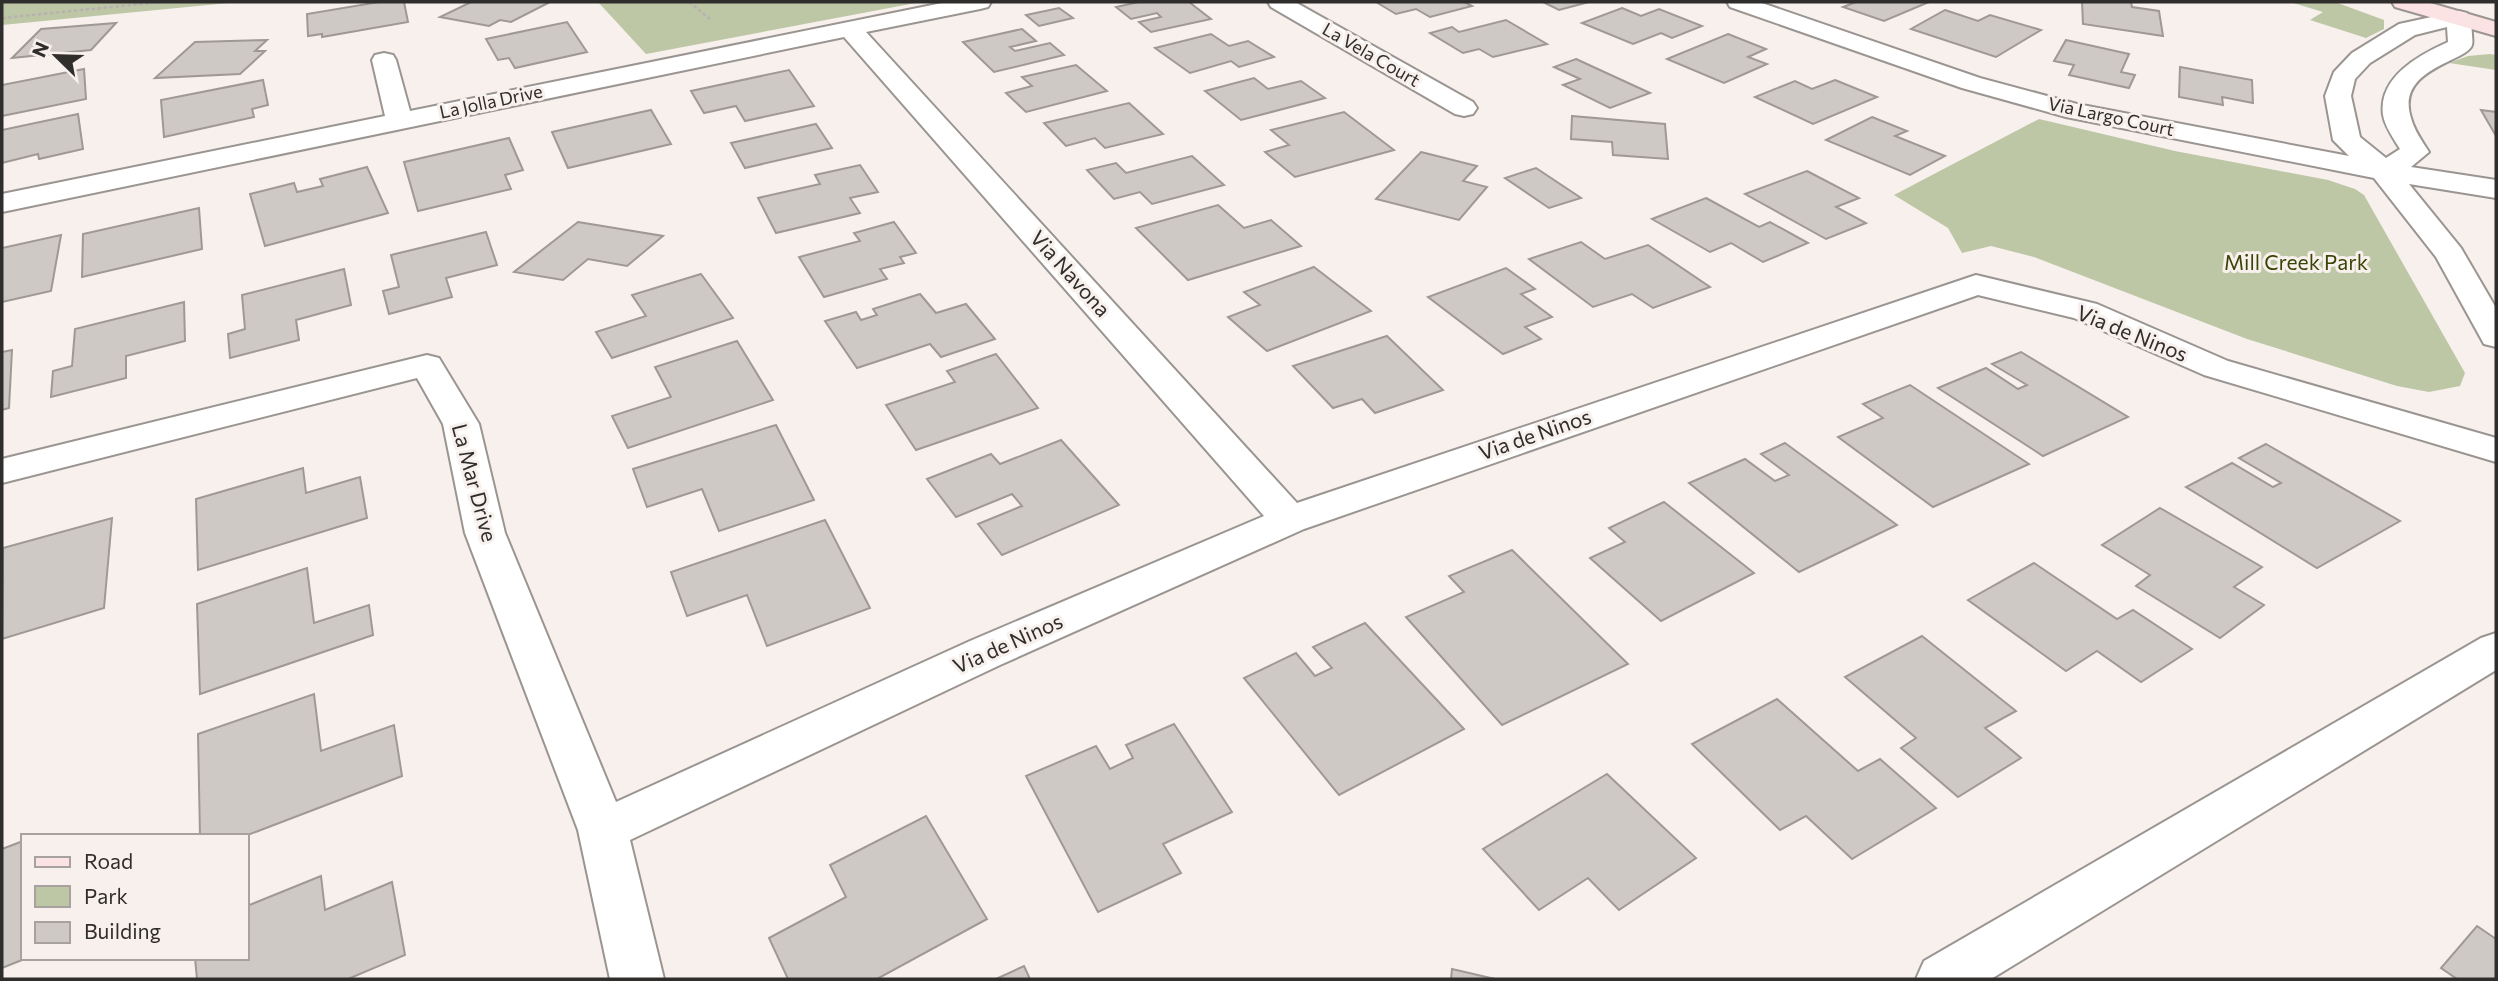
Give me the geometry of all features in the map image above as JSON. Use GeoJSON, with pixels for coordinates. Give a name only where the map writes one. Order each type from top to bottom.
{"type":"FeatureCollection","features":[{"type":"Feature","properties":{"kind":"main road"},"geometry":{"type":"LineString","coordinates":[[2403,2],[2496,29]]}},
{"type":"Feature","properties":{"kind":"street","name":"La Jolla Drive"},"geometry":{"type":"LineString","coordinates":[[2,203],[980,2]]}},
{"type":"Feature","properties":{"kind":"street","name":"La Vela Court"},"geometry":{"type":"LineString","coordinates":[[1279,2],[1464,108]]}},
{"type":"Feature","properties":{"kind":"street","name":"Via Largo Court"},"geometry":{"type":"LineString","coordinates":[[1738,2],[1971,83],[2062,107],[2384,171],[2496,189]]}},
{"type":"Feature","properties":{"kind":"street"},"geometry":{"type":"LineString","coordinates":[[2384,171],[2415,152],[2396,114],[2398,88],[2421,65],[2460,46],[2459,18],[2407,29],[2361,58],[2343,77],[2338,96],[2347,140],[2384,171],[2450,255],[2496,337]]}},
{"type":"Feature","properties":{"kind":"street","name":"Via Navona"},"geometry":{"type":"LineString","coordinates":[[850,29],[1290,520]]}},
{"type":"Feature","properties":{"kind":"street"},"geometry":{"type":"LineString","coordinates":[[384,60],[399,121]]}},
{"type":"Feature","properties":{"kind":"street","name":"Via de Ninos"},"geometry":{"type":"LineString","coordinates":[[603,830],[985,653],[1290,520],[1976,285],[2085,312],[2216,368],[2496,450]]}},
{"type":"Feature","properties":{"kind":"street","name":"La Mar Drive"},"geometry":{"type":"LineString","coordinates":[[2,471],[427,365],[461,424],[485,533],[603,830],[637,979]]}},
{"type":"Feature","properties":{"kind":"street"},"geometry":{"type":"LineString","coordinates":[[1943,979],[2496,649]]}},
{"type":"Feature","properties":{"kind":"path"},"geometry":{"type":"LineString","coordinates":[[2,18],[161,2]]}},
{"type":"Feature","properties":{"kind":"green space"},"geometry":{"type":"Polygon","coordinates":[[[2,2],[239,2],[2,25],[2,2]]]}},
{"type":"Feature","properties":{"kind":"green space"},"geometry":{"type":"Polygon","coordinates":[[[598,2],[921,2],[646,54],[598,2]]]}},
{"type":"Feature","properties":{"kind":"green space"},"geometry":{"type":"Polygon","coordinates":[[[2290,2],[2335,2],[2384,20],[2384,29],[2366,38],[2310,20],[2323,12],[2290,2]]]}},
{"type":"Feature","properties":{"kind":"green space"},"geometry":{"type":"Polygon","coordinates":[[[2496,55],[2496,70],[2449,63],[2468,56],[2496,55]]]}},
{"type":"Feature","properties":{"kind":"green space","name":"Mill Creek Park"},"geometry":{"type":"Polygon","coordinates":[[[2039,119],[2175,151],[2328,180],[2355,189],[2364,195],[2465,373],[2460,386],[2429,392],[2397,386],[2247,339],[2034,257],[1991,246],[1962,253],[1948,228],[1894,195],[2039,119]]]}},
{"type":"Feature","properties":{"kind":"building"},"geometry":{"type":"Polygon","coordinates":[[[379,2],[404,2],[408,22],[322,37],[322,34],[308,36],[307,14],[379,2]]]}},
{"type":"Feature","properties":{"kind":"building"},"geometry":{"type":"Polygon","coordinates":[[[471,2],[550,2],[511,22],[500,20],[489,26],[440,17],[471,2]]]}},
{"type":"Feature","properties":{"kind":"building"},"geometry":{"type":"Polygon","coordinates":[[[1139,2],[1189,2],[1211,19],[1151,32],[1139,22],[1161,17],[1157,13],[1131,19],[1116,7],[1139,2]]]}},
{"type":"Feature","properties":{"kind":"building"},"geometry":{"type":"Polygon","coordinates":[[[1376,2],[1464,2],[1472,6],[1430,17],[1416,9],[1396,14],[1376,2]]]}},
{"type":"Feature","properties":{"kind":"building"},"geometry":{"type":"Polygon","coordinates":[[[1543,2],[1589,2],[1559,10],[1543,2]]]}},
{"type":"Feature","properties":{"kind":"building"},"geometry":{"type":"Polygon","coordinates":[[[1856,2],[1929,2],[1884,21],[1843,7],[1856,2]]]}},
{"type":"Feature","properties":{"kind":"building"},"geometry":{"type":"Polygon","coordinates":[[[2082,2],[2131,2],[2132,7],[2159,11],[2163,36],[2083,24],[2082,2]]]}},
{"type":"Feature","properties":{"kind":"building"},"geometry":{"type":"Polygon","coordinates":[[[1059,8],[1073,18],[1039,26],[1026,15],[1059,8]]]}},
{"type":"Feature","properties":{"kind":"building"},"geometry":{"type":"Polygon","coordinates":[[[1622,8],[1641,16],[1659,9],[1702,26],[1672,38],[1661,33],[1633,44],[1582,23],[1622,8]]]}},
{"type":"Feature","properties":{"kind":"building"},"geometry":{"type":"Polygon","coordinates":[[[1945,10],[1978,21],[1990,15],[2041,30],[1996,57],[1911,29],[1945,10]]]}},
{"type":"Feature","properties":{"kind":"building"},"geometry":{"type":"Polygon","coordinates":[[[1506,20],[1547,44],[1493,57],[1479,49],[1463,53],[1430,33],[1452,27],[1459,32],[1506,20]]]}},
{"type":"Feature","properties":{"kind":"building"},"geometry":{"type":"Polygon","coordinates":[[[567,22],[587,52],[515,68],[509,58],[498,60],[486,39],[567,22]]]}},
{"type":"Feature","properties":{"kind":"building"},"geometry":{"type":"Polygon","coordinates":[[[116,23],[91,50],[12,58],[41,29],[116,23]]]}},
{"type":"Feature","properties":{"kind":"building"},"geometry":{"type":"Polygon","coordinates":[[[1022,29],[1036,41],[1010,47],[1015,51],[1050,43],[1064,55],[994,72],[963,42],[1022,29]]]}},
{"type":"Feature","properties":{"kind":"building"},"geometry":{"type":"Polygon","coordinates":[[[1211,34],[1229,46],[1248,41],[1274,57],[1239,67],[1231,61],[1190,73],[1155,48],[1211,34]]]}},
{"type":"Feature","properties":{"kind":"building"},"geometry":{"type":"Polygon","coordinates":[[[1728,34],[1766,49],[1748,57],[1767,64],[1724,83],[1667,59],[1728,34]]]}},
{"type":"Feature","properties":{"kind":"building"},"geometry":{"type":"Polygon","coordinates":[[[267,40],[255,51],[265,51],[240,74],[155,78],[195,42],[267,40]]]}},
{"type":"Feature","properties":{"kind":"building"},"geometry":{"type":"Polygon","coordinates":[[[2066,40],[2129,54],[2121,72],[2135,75],[2129,88],[2069,75],[2074,65],[2054,61],[2066,40]]]}},
{"type":"Feature","properties":{"kind":"building"},"geometry":{"type":"Polygon","coordinates":[[[1576,59],[1650,93],[1610,108],[1563,85],[1580,79],[1554,67],[1576,59]]]}},
{"type":"Feature","properties":{"kind":"building"},"geometry":{"type":"Polygon","coordinates":[[[1076,65],[1107,91],[1026,112],[1006,93],[1032,86],[1022,77],[1076,65]]]}},
{"type":"Feature","properties":{"kind":"building"},"geometry":{"type":"Polygon","coordinates":[[[2180,67],[2252,80],[2253,103],[2222,97],[2223,105],[2179,97],[2180,67]]]}},
{"type":"Feature","properties":{"kind":"building"},"geometry":{"type":"Polygon","coordinates":[[[84,69],[86,99],[2,116],[2,85],[84,69]]]}},
{"type":"Feature","properties":{"kind":"building"},"geometry":{"type":"Polygon","coordinates":[[[789,70],[814,106],[745,121],[736,106],[704,113],[691,91],[789,70]]]}},
{"type":"Feature","properties":{"kind":"building"},"geometry":{"type":"Polygon","coordinates":[[[1254,78],[1268,89],[1301,81],[1325,98],[1241,120],[1205,91],[1254,78]]]}},
{"type":"Feature","properties":{"kind":"building"},"geometry":{"type":"Polygon","coordinates":[[[263,80],[268,105],[252,109],[254,117],[164,137],[161,100],[263,80]]]}},
{"type":"Feature","properties":{"kind":"building"},"geometry":{"type":"Polygon","coordinates":[[[1835,80],[1877,97],[1813,124],[1755,97],[1795,81],[1812,89],[1835,80]]]}},
{"type":"Feature","properties":{"kind":"building"},"geometry":{"type":"Polygon","coordinates":[[[1129,103],[1163,134],[1105,148],[1095,138],[1066,146],[1044,123],[1129,103]]]}},
{"type":"Feature","properties":{"kind":"building"},"geometry":{"type":"Polygon","coordinates":[[[651,110],[671,144],[568,168],[552,132],[651,110]]]}},
{"type":"Feature","properties":{"kind":"building"},"geometry":{"type":"Polygon","coordinates":[[[2481,110],[2496,112],[2496,136],[2481,110]]]}},
{"type":"Feature","properties":{"kind":"building"},"geometry":{"type":"Polygon","coordinates":[[[1344,112],[1394,150],[1295,177],[1265,152],[1289,145],[1271,130],[1344,112]]]}},
{"type":"Feature","properties":{"kind":"building"},"geometry":{"type":"Polygon","coordinates":[[[78,114],[83,149],[39,159],[38,154],[2,163],[2,130],[78,114]]]}},
{"type":"Feature","properties":{"kind":"building"},"geometry":{"type":"Polygon","coordinates":[[[1572,116],[1665,124],[1668,159],[1613,155],[1612,142],[1571,139],[1572,116]]]}},
{"type":"Feature","properties":{"kind":"building"},"geometry":{"type":"Polygon","coordinates":[[[1872,117],[1907,131],[1895,136],[1945,156],[1910,175],[1826,140],[1872,117]]]}},
{"type":"Feature","properties":{"kind":"building"},"geometry":{"type":"Polygon","coordinates":[[[816,124],[832,148],[745,168],[731,143],[816,124]]]}},
{"type":"Feature","properties":{"kind":"building"},"geometry":{"type":"Polygon","coordinates":[[[509,138],[523,170],[505,175],[511,189],[418,211],[404,162],[509,138]]]}},
{"type":"Feature","properties":{"kind":"building"},"geometry":{"type":"Polygon","coordinates":[[[1421,152],[1477,166],[1463,181],[1487,187],[1459,220],[1376,199],[1421,152]]]}},
{"type":"Feature","properties":{"kind":"building"},"geometry":{"type":"Polygon","coordinates":[[[1192,156],[1224,185],[1152,204],[1140,192],[1114,199],[1087,170],[1116,163],[1126,173],[1192,156]]]}},
{"type":"Feature","properties":{"kind":"building"},"geometry":{"type":"Polygon","coordinates":[[[860,165],[878,192],[850,198],[860,213],[776,233],[758,198],[820,184],[815,175],[860,165]]]}},
{"type":"Feature","properties":{"kind":"building"},"geometry":{"type":"Polygon","coordinates":[[[367,167],[388,213],[265,246],[250,194],[294,183],[297,192],[323,186],[320,179],[367,167]]]}},
{"type":"Feature","properties":{"kind":"building"},"geometry":{"type":"Polygon","coordinates":[[[1536,168],[1581,198],[1549,208],[1505,178],[1536,168]]]}},
{"type":"Feature","properties":{"kind":"building"},"geometry":{"type":"Polygon","coordinates":[[[1807,171],[1859,198],[1836,207],[1866,223],[1826,239],[1745,194],[1807,171]]]}},
{"type":"Feature","properties":{"kind":"building"},"geometry":{"type":"Polygon","coordinates":[[[1706,198],[1759,227],[1770,222],[1808,243],[1763,262],[1731,243],[1710,252],[1652,219],[1706,198]]]}},
{"type":"Feature","properties":{"kind":"building"},"geometry":{"type":"Polygon","coordinates":[[[1218,205],[1244,228],[1271,220],[1301,246],[1188,280],[1136,228],[1218,205]]]}},
{"type":"Feature","properties":{"kind":"building"},"geometry":{"type":"Polygon","coordinates":[[[199,208],[202,249],[82,277],[83,234],[199,208]]]}},
{"type":"Feature","properties":{"kind":"building"},"geometry":{"type":"Polygon","coordinates":[[[578,222],[663,236],[627,266],[588,259],[563,280],[514,272],[578,222]]]}},
{"type":"Feature","properties":{"kind":"building"},"geometry":{"type":"Polygon","coordinates":[[[894,222],[916,253],[900,257],[904,263],[880,269],[887,279],[824,297],[799,257],[860,241],[854,233],[894,222]]]}},
{"type":"Feature","properties":{"kind":"building"},"geometry":{"type":"Polygon","coordinates":[[[486,232],[497,265],[446,278],[452,297],[389,314],[383,291],[399,287],[391,255],[486,232]]]}},
{"type":"Feature","properties":{"kind":"building"},"geometry":{"type":"Polygon","coordinates":[[[61,235],[51,291],[2,302],[2,248],[61,235]]]}},
{"type":"Feature","properties":{"kind":"building"},"geometry":{"type":"Polygon","coordinates":[[[1581,242],[1605,259],[1648,245],[1710,287],[1653,308],[1632,294],[1593,307],[1529,259],[1581,242]]]}},
{"type":"Feature","properties":{"kind":"building"},"geometry":{"type":"Polygon","coordinates":[[[1314,267],[1371,311],[1267,351],[1228,317],[1260,305],[1244,292],[1314,267]]]}},
{"type":"Feature","properties":{"kind":"building"},"geometry":{"type":"Polygon","coordinates":[[[1506,268],[1535,289],[1521,294],[1552,317],[1525,327],[1541,339],[1503,354],[1428,297],[1506,268]]]}},
{"type":"Feature","properties":{"kind":"building"},"geometry":{"type":"Polygon","coordinates":[[[344,269],[351,305],[296,320],[299,340],[230,358],[228,334],[245,329],[242,295],[344,269]]]}},
{"type":"Feature","properties":{"kind":"building"},"geometry":{"type":"Polygon","coordinates":[[[701,274],[733,318],[612,358],[596,332],[646,316],[632,295],[701,274]]]}},
{"type":"Feature","properties":{"kind":"building"},"geometry":{"type":"Polygon","coordinates":[[[920,294],[936,313],[966,304],[995,339],[941,357],[930,344],[857,368],[825,321],[856,312],[861,320],[877,315],[873,309],[920,294]]]}},
{"type":"Feature","properties":{"kind":"building"},"geometry":{"type":"Polygon","coordinates":[[[184,302],[185,341],[126,356],[126,378],[51,397],[53,371],[72,366],[75,329],[184,302]]]}},
{"type":"Feature","properties":{"kind":"building"},"geometry":{"type":"Polygon","coordinates":[[[1387,336],[1443,390],[1375,413],[1362,399],[1333,408],[1293,366],[1387,336]]]}},
{"type":"Feature","properties":{"kind":"building"},"geometry":{"type":"Polygon","coordinates":[[[737,341],[773,400],[628,448],[612,416],[671,397],[655,367],[737,341]]]}},
{"type":"Feature","properties":{"kind":"building"},"geometry":{"type":"Polygon","coordinates":[[[12,350],[9,408],[2,410],[2,352],[12,350]]]}},
{"type":"Feature","properties":{"kind":"building"},"geometry":{"type":"Polygon","coordinates":[[[2021,352],[2128,417],[2043,456],[1938,388],[1986,368],[2018,389],[2027,385],[1992,364],[2021,352]]]}},
{"type":"Feature","properties":{"kind":"building"},"geometry":{"type":"Polygon","coordinates":[[[996,354],[1038,408],[916,450],[886,405],[955,382],[947,371],[996,354]]]}},
{"type":"Feature","properties":{"kind":"building"},"geometry":{"type":"Polygon","coordinates":[[[1910,385],[2029,464],[1933,507],[1838,437],[1883,418],[1863,404],[1910,385]]]}},
{"type":"Feature","properties":{"kind":"building"},"geometry":{"type":"Polygon","coordinates":[[[776,425],[814,500],[719,531],[702,489],[647,507],[633,469],[776,425]]]}},
{"type":"Feature","properties":{"kind":"building"},"geometry":{"type":"Polygon","coordinates":[[[1061,440],[1119,505],[1002,555],[978,524],[1022,506],[1012,494],[956,517],[927,479],[991,454],[1000,464],[1061,440]]]}},
{"type":"Feature","properties":{"kind":"building"},"geometry":{"type":"Polygon","coordinates":[[[1785,443],[1897,525],[1799,572],[1689,483],[1745,459],[1775,481],[1789,475],[1761,454],[1785,443]]]}},
{"type":"Feature","properties":{"kind":"building"},"geometry":{"type":"Polygon","coordinates":[[[2266,444],[2400,521],[2317,568],[2186,487],[2232,463],[2273,487],[2281,483],[2239,458],[2266,444]]]}},
{"type":"Feature","properties":{"kind":"building"},"geometry":{"type":"Polygon","coordinates":[[[303,468],[306,493],[360,477],[367,518],[198,570],[196,499],[303,468]]]}},
{"type":"Feature","properties":{"kind":"building"},"geometry":{"type":"Polygon","coordinates":[[[1664,502],[1754,573],[1661,621],[1590,558],[1625,542],[1609,528],[1664,502]]]}},
{"type":"Feature","properties":{"kind":"building"},"geometry":{"type":"Polygon","coordinates":[[[2160,508],[2262,567],[2234,587],[2264,605],[2220,638],[2136,586],[2150,575],[2102,545],[2160,508]]]}},
{"type":"Feature","properties":{"kind":"building"},"geometry":{"type":"Polygon","coordinates":[[[112,518],[104,608],[2,639],[3,548],[112,518]]]}},
{"type":"Feature","properties":{"kind":"building"},"geometry":{"type":"Polygon","coordinates":[[[825,520],[870,608],[767,646],[747,595],[687,616],[671,572],[825,520]]]}},
{"type":"Feature","properties":{"kind":"building"},"geometry":{"type":"Polygon","coordinates":[[[1512,550],[1628,664],[1502,725],[1406,617],[1464,592],[1449,576],[1512,550]]]}},
{"type":"Feature","properties":{"kind":"building"},"geometry":{"type":"Polygon","coordinates":[[[2034,563],[2117,619],[2133,610],[2192,649],[2141,682],[2097,651],[2066,671],[1968,600],[2034,563]]]}},
{"type":"Feature","properties":{"kind":"building"},"geometry":{"type":"Polygon","coordinates":[[[307,568],[314,623],[369,605],[373,635],[200,694],[197,604],[307,568]]]}},
{"type":"Feature","properties":{"kind":"building"},"geometry":{"type":"Polygon","coordinates":[[[1365,623],[1464,729],[1339,795],[1244,678],[1296,653],[1315,676],[1332,668],[1313,647],[1365,623]]]}},
{"type":"Feature","properties":{"kind":"building"},"geometry":{"type":"Polygon","coordinates":[[[1922,636],[2016,711],[1985,728],[2021,758],[1958,797],[1901,748],[1916,738],[1845,677],[1922,636]]]}},
{"type":"Feature","properties":{"kind":"building"},"geometry":{"type":"Polygon","coordinates":[[[314,694],[321,751],[394,725],[402,776],[248,835],[200,834],[198,734],[314,694]]]}},
{"type":"Feature","properties":{"kind":"building"},"geometry":{"type":"Polygon","coordinates":[[[1777,699],[1858,771],[1880,759],[1936,808],[1852,859],[1806,816],[1780,830],[1692,744],[1777,699]]]}},
{"type":"Feature","properties":{"kind":"building"},"geometry":{"type":"Polygon","coordinates":[[[1174,724],[1232,812],[1163,844],[1181,873],[1098,912],[1026,776],[1096,746],[1110,769],[1133,758],[1126,745],[1174,724]]]}},
{"type":"Feature","properties":{"kind":"building"},"geometry":{"type":"Polygon","coordinates":[[[1607,774],[1696,858],[1619,910],[1588,878],[1539,910],[1483,849],[1607,774]]]}},
{"type":"Feature","properties":{"kind":"building"},"geometry":{"type":"Polygon","coordinates":[[[926,816],[987,919],[877,979],[788,979],[769,938],[846,897],[830,865],[926,816]]]}},
{"type":"Feature","properties":{"kind":"building"},"geometry":{"type":"Polygon","coordinates":[[[21,842],[22,960],[2,968],[2,849],[21,842]]]}},
{"type":"Feature","properties":{"kind":"building"},"geometry":{"type":"Polygon","coordinates":[[[321,876],[325,910],[392,882],[405,955],[348,979],[197,979],[195,960],[248,960],[248,906],[321,876]]]}},
{"type":"Feature","properties":{"kind":"building"},"geometry":{"type":"Polygon","coordinates":[[[2477,926],[2496,939],[2496,979],[2457,979],[2441,968],[2477,926]]]}},
{"type":"Feature","properties":{"kind":"building"},"geometry":{"type":"Polygon","coordinates":[[[1024,966],[1030,979],[996,979],[1024,966]]]}},
{"type":"Feature","properties":{"kind":"building"},"geometry":{"type":"Polygon","coordinates":[[[1452,969],[1495,979],[1451,979],[1452,969]]]}}]}
